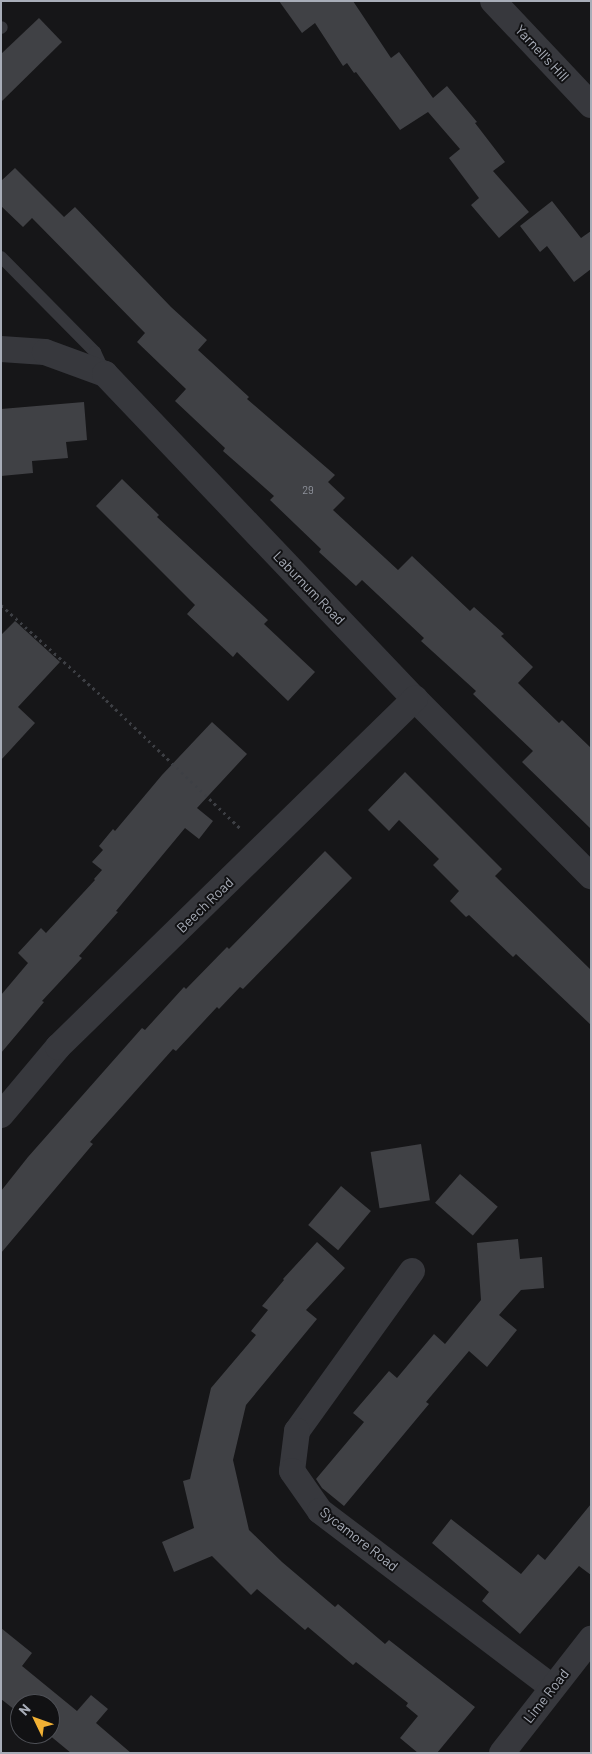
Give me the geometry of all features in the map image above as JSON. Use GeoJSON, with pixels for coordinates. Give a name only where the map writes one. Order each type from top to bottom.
{"type":"FeatureCollection","features":[{"type":"Feature","properties":{"kind":"street","name":"Yarnell's Hill"},"geometry":{"type":"LineString","coordinates":[[493,1],[591,104]]}},
{"type":"Feature","properties":{"kind":"street","name":"Laburnum Road"},"geometry":{"type":"LineString","coordinates":[[1,349],[45,352],[105,374],[415,700],[591,876]]}},
{"type":"Feature","properties":{"kind":"street","name":"Beech Road"},"geometry":{"type":"LineString","coordinates":[[1,1115],[58,1047],[415,700]]}},
{"type":"Feature","properties":{"kind":"street","name":"Sycamore Road"},"geometry":{"type":"LineString","coordinates":[[412,1271],[297,1431],[292,1471],[320,1511],[552,1687]]}},
{"type":"Feature","properties":{"kind":"street","name":"Lime Road"},"geometry":{"type":"LineString","coordinates":[[502,1753],[552,1687],[591,1640]]}},
{"type":"Feature","properties":{"kind":"lane"},"geometry":{"type":"LineString","coordinates":[[1,257],[95,352],[105,374]]}},
{"type":"Feature","properties":{"kind":"path"},"geometry":{"type":"LineString","coordinates":[[1,605],[106,700],[262,850]]}},
{"type":"Feature","properties":{"kind":"building"},"geometry":{"type":"Polygon","coordinates":[[[279,1],[353,1],[391,58],[399,52],[433,98],[447,86],[477,122],[475,123],[505,162],[493,171],[529,212],[499,238],[471,205],[479,198],[449,158],[460,149],[428,112],[400,130],[356,72],[354,73],[347,63],[343,66],[315,23],[302,33],[279,1]]]}},
{"type":"Feature","properties":{"kind":"building"},"geometry":{"type":"Polygon","coordinates":[[[39,18],[62,42],[1,102],[1,54],[39,18]]]}},
{"type":"Feature","properties":{"kind":"building"},"geometry":{"type":"Polygon","coordinates":[[[15,168],[64,217],[75,207],[171,307],[207,340],[198,350],[249,397],[247,399],[335,475],[328,482],[345,498],[333,510],[398,570],[412,556],[470,611],[474,607],[504,634],[501,636],[533,667],[518,683],[559,723],[562,720],[591,748],[591,829],[522,762],[533,751],[473,694],[476,691],[421,641],[424,638],[362,580],[356,586],[319,552],[321,549],[270,500],[274,496],[223,451],[225,448],[175,401],[186,389],[137,342],[145,333],[32,218],[23,227],[1,206],[1,181],[15,168]]]}},
{"type":"Feature","properties":{"kind":"building"},"geometry":{"type":"Polygon","coordinates":[[[552,201],[581,238],[591,231],[591,269],[574,282],[547,246],[540,252],[520,226],[552,201]]]}},
{"type":"Feature","properties":{"kind":"building"},"geometry":{"type":"Polygon","coordinates":[[[84,402],[87,440],[66,442],[68,458],[32,461],[33,473],[1,476],[1,409],[84,402]]]}},
{"type":"Feature","properties":{"kind":"building"},"geometry":{"type":"Polygon","coordinates":[[[122,479],[159,515],[157,517],[268,620],[264,624],[315,672],[288,701],[237,652],[233,657],[187,614],[195,605],[96,506],[122,479]]]}},
{"type":"Feature","properties":{"kind":"building"},"geometry":{"type":"Polygon","coordinates":[[[15,621],[60,662],[18,707],[35,723],[1,760],[1,635],[15,621]]]}},
{"type":"Feature","properties":{"kind":"building"},"geometry":{"type":"Polygon","coordinates":[[[212,722],[247,754],[197,808],[213,821],[199,839],[185,828],[116,911],[118,912],[79,956],[82,958],[42,1001],[44,1002],[1,1053],[1,995],[28,963],[18,953],[41,928],[46,933],[95,880],[102,870],[92,862],[103,850],[99,846],[113,829],[115,831],[162,775],[212,722]]]}},
{"type":"Feature","properties":{"kind":"building"},"geometry":{"type":"Polygon","coordinates":[[[405,772],[502,869],[495,876],[591,970],[591,1025],[516,954],[513,957],[469,915],[466,917],[450,901],[459,891],[433,865],[439,859],[399,820],[389,831],[368,810],[405,772]]]}},
{"type":"Feature","properties":{"kind":"building"},"geometry":{"type":"Polygon","coordinates":[[[325,851],[352,878],[243,989],[240,987],[219,1009],[217,1007],[176,1051],[173,1049],[90,1142],[93,1144],[1,1253],[1,1191],[28,1157],[142,1028],[145,1030],[184,987],[186,989],[227,947],[229,949],[325,851]]]}},
{"type":"Feature","properties":{"kind":"building"},"geometry":{"type":"Polygon","coordinates":[[[421,1144],[430,1200],[380,1208],[371,1152],[421,1144]]]}},
{"type":"Feature","properties":{"kind":"building"},"geometry":{"type":"Polygon","coordinates":[[[460,1174],[498,1207],[473,1235],[435,1203],[460,1174]]]}},
{"type":"Feature","properties":{"kind":"building"},"geometry":{"type":"Polygon","coordinates":[[[341,1186],[371,1211],[338,1250],[308,1225],[341,1186]]]}},
{"type":"Feature","properties":{"kind":"building"},"geometry":{"type":"Polygon","coordinates":[[[518,1239],[520,1259],[542,1257],[544,1288],[521,1290],[499,1315],[517,1330],[487,1367],[469,1351],[426,1402],[429,1404],[344,1506],[322,1488],[316,1479],[364,1422],[353,1413],[389,1371],[397,1378],[434,1334],[445,1344],[481,1300],[477,1243],[518,1239]]]}},
{"type":"Feature","properties":{"kind":"building"},"geometry":{"type":"Polygon","coordinates":[[[317,1242],[345,1268],[306,1310],[317,1319],[246,1405],[233,1460],[249,1530],[282,1562],[335,1607],[338,1604],[385,1644],[389,1640],[475,1707],[437,1753],[418,1753],[400,1738],[418,1716],[406,1706],[408,1703],[356,1662],[353,1665],[308,1627],[305,1630],[257,1589],[251,1595],[212,1556],[174,1572],[162,1542],[194,1528],[183,1481],[190,1479],[211,1388],[256,1335],[251,1331],[268,1310],[262,1306],[283,1279],[317,1242]]]}},
{"type":"Feature","properties":{"kind":"building"},"geometry":{"type":"Polygon","coordinates":[[[591,1504],[591,1575],[579,1566],[520,1634],[482,1601],[489,1592],[432,1543],[451,1519],[521,1574],[538,1554],[545,1560],[591,1504]]]}},
{"type":"Feature","properties":{"kind":"building"},"geometry":{"type":"Polygon","coordinates":[[[1,1628],[32,1653],[22,1666],[56,1694],[10,1694],[10,1706],[1,1699],[1,1628]]]}},
{"type":"Feature","properties":{"kind":"building"},"geometry":{"type":"Polygon","coordinates":[[[91,1695],[108,1709],[96,1723],[131,1753],[71,1753],[60,1744],[60,1697],[77,1711],[91,1695]]]}}]}
